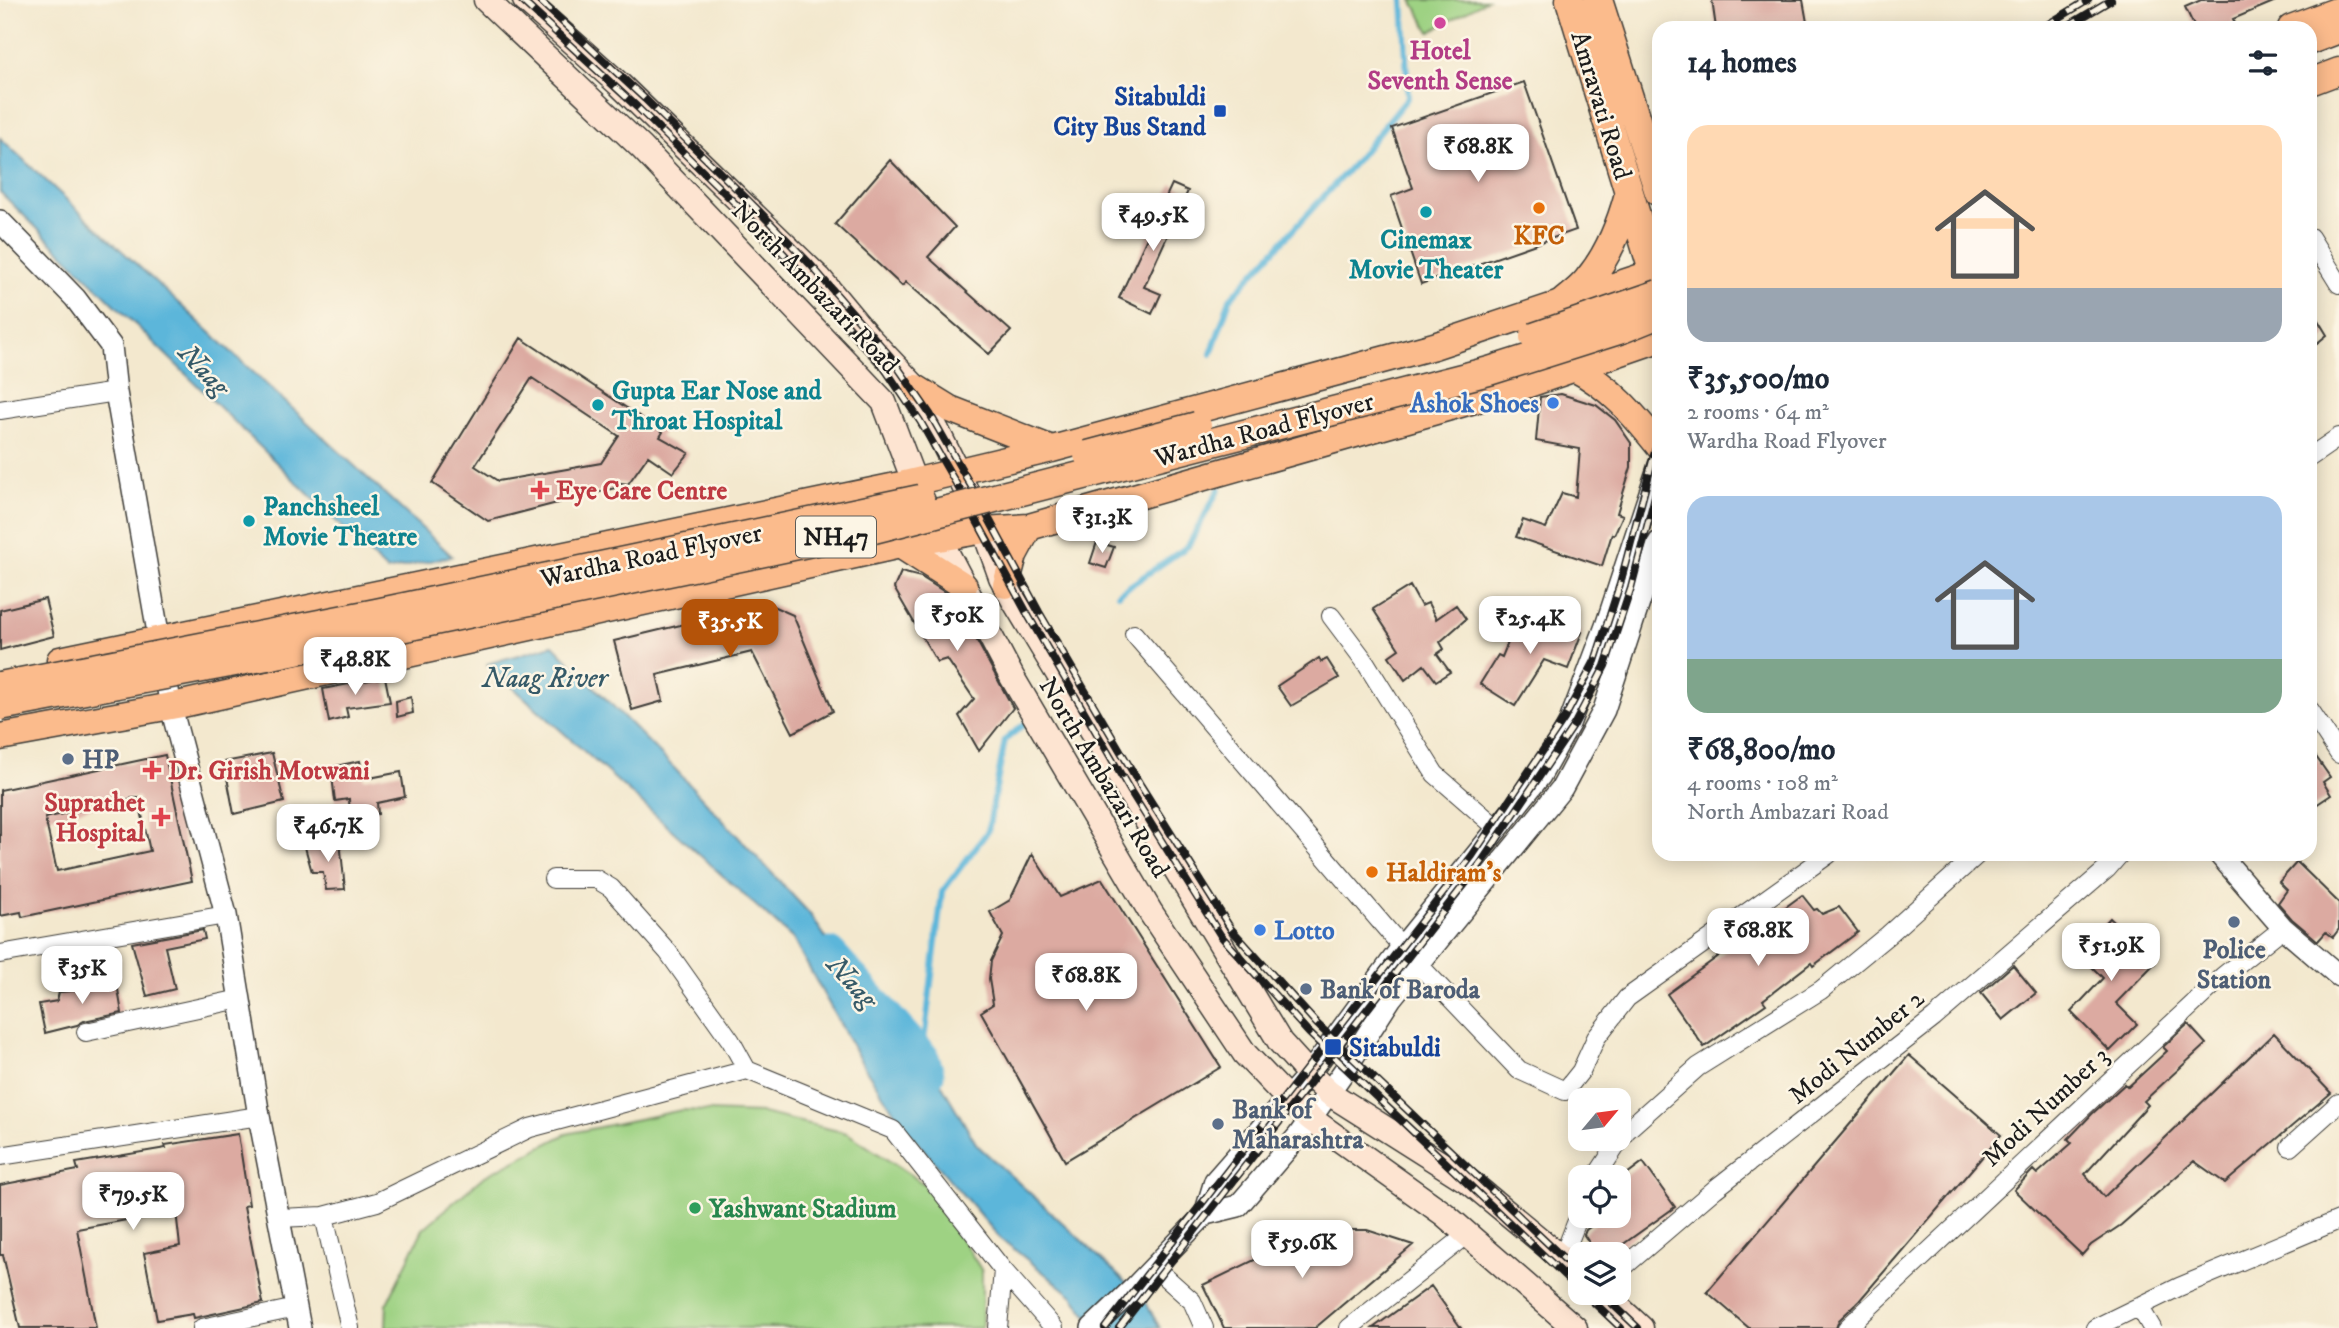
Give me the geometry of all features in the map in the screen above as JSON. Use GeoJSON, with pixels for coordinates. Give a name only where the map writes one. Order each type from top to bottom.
{"type":"FeatureCollection","features":[{"type":"Feature","properties":{"kind":"highway","name":"Amravati Road"},"geometry":{"type":"LineString","coordinates":[[1570,0],[1652,264]]}},
{"type":"Feature","properties":{"kind":"highway","name":"Amravati Road"},"geometry":{"type":"LineString","coordinates":[[1598,0],[1652,168]]}},
{"type":"Feature","properties":{"kind":"highway"},"geometry":{"type":"LineString","coordinates":[[2317,37],[2339,29]]}},
{"type":"Feature","properties":{"kind":"highway"},"geometry":{"type":"LineString","coordinates":[[2317,57],[2339,49]]}},
{"type":"Feature","properties":{"kind":"highway"},"geometry":{"type":"LineString","coordinates":[[1563,303],[1587,281],[1600,262],[1622,219],[1629,194]]}},
{"type":"Feature","properties":{"kind":"highway","name":"Wardha Road Flyover"},"geometry":{"type":"LineString","coordinates":[[0,686],[376,613],[909,501],[1514,344],[1652,285]]}},
{"type":"Feature","properties":{"kind":"highway","name":"Wardha Road Flyover"},"geometry":{"type":"LineString","coordinates":[[0,706],[267,656],[874,529],[1489,371],[1652,317]]}},
{"type":"Feature","properties":{"kind":"main road","name":"North Ambazari Road"},"geometry":{"type":"LineString","coordinates":[[486,0],[642,148],[883,401],[939,538],[1012,677],[1151,914],[1245,1054],[1311,1119],[1444,1214],[1575,1328]]}},
{"type":"Feature","properties":{"kind":"main road","name":"North Ambazari Road"},"geometry":{"type":"LineString","coordinates":[[525,0],[620,85],[819,278],[868,337],[916,388],[985,530],[1006,585],[1280,1042],[1329,1093],[1472,1183],[1568,1262]]}},
{"type":"Feature","properties":{"kind":"main road"},"geometry":{"type":"LineString","coordinates":[[2310,21],[2339,10]]}},
{"type":"Feature","properties":{"kind":"main road"},"geometry":{"type":"LineString","coordinates":[[2317,79],[2339,71]]}},
{"type":"Feature","properties":{"kind":"main road"},"geometry":{"type":"LineString","coordinates":[[600,109],[620,85]]}},
{"type":"Feature","properties":{"kind":"main road"},"geometry":{"type":"LineString","coordinates":[[0,672],[914,481],[1052,449],[1434,346],[1563,303],[1652,283]]}},
{"type":"Feature","properties":{"kind":"main road"},"geometry":{"type":"LineString","coordinates":[[0,737],[171,706],[900,545],[985,530],[1029,527],[1520,387],[1652,341]]}},
{"type":"Feature","properties":{"kind":"main road"},"geometry":{"type":"LineString","coordinates":[[1574,368],[1614,394],[1652,438]]}},
{"type":"Feature","properties":{"kind":"main road"},"geometry":{"type":"LineString","coordinates":[[916,388],[950,409],[1052,449]]}},
{"type":"Feature","properties":{"kind":"main road"},"geometry":{"type":"LineString","coordinates":[[1006,585],[1014,555],[1029,527]]}},
{"type":"Feature","properties":{"kind":"main road"},"geometry":{"type":"LineString","coordinates":[[900,545],[964,586]]}},
{"type":"Feature","properties":{"kind":"main road"},"geometry":{"type":"LineString","coordinates":[[1616,1305],[1642,1328]]}},
{"type":"Feature","properties":{"kind":"street"},"geometry":{"type":"LineString","coordinates":[[0,221],[75,298],[111,345],[116,392],[171,706],[226,915],[259,1116],[298,1318],[202,1328]]}},
{"type":"Feature","properties":{"kind":"street"},"geometry":{"type":"LineString","coordinates":[[2317,248],[2339,284]]}},
{"type":"Feature","properties":{"kind":"street"},"geometry":{"type":"LineString","coordinates":[[0,410],[116,392]]}},
{"type":"Feature","properties":{"kind":"street"},"geometry":{"type":"LineString","coordinates":[[2317,452],[2339,437]]}},
{"type":"Feature","properties":{"kind":"street"},"geometry":{"type":"LineString","coordinates":[[1092,1328],[1205,1214],[1215,1181],[1309,1074],[1402,947],[1541,776],[1569,724],[1606,626],[1652,486]]}},
{"type":"Feature","properties":{"kind":"street"},"geometry":{"type":"LineString","coordinates":[[1205,1214],[1238,1206],[1311,1119],[1391,998],[1562,788],[1604,710],[1652,563]]}},
{"type":"Feature","properties":{"kind":"street"},"geometry":{"type":"LineString","coordinates":[[1331,616],[1364,660],[1435,774],[1498,829]]}},
{"type":"Feature","properties":{"kind":"street"},"geometry":{"type":"LineString","coordinates":[[1133,634],[1402,947]]}},
{"type":"Feature","properties":{"kind":"street"},"geometry":{"type":"LineString","coordinates":[[2317,721],[2339,754]]}},
{"type":"Feature","properties":{"kind":"street"},"geometry":{"type":"LineString","coordinates":[[1418,964],[1519,1070],[1565,1091],[1581,1071],[1596,1038],[1627,998],[1819,861]]}},
{"type":"Feature","properties":{"kind":"street"},"geometry":{"type":"LineString","coordinates":[[1604,1165],[1626,1131],[1698,1068],[1821,990],[1888,935],[1970,861]]}},
{"type":"Feature","properties":{"kind":"street","name":"Modi Number 2"},"geometry":{"type":"LineString","coordinates":[[1631,1261],[1715,1189],[1934,1018],[2114,861]]}},
{"type":"Feature","properties":{"kind":"street"},"geometry":{"type":"LineString","coordinates":[[2225,861],[2283,928],[2337,970]]}},
{"type":"Feature","properties":{"kind":"street"},"geometry":{"type":"LineString","coordinates":[[553,879],[596,879],[611,888],[668,952],[731,1041],[747,1070]]}},
{"type":"Feature","properties":{"kind":"street"},"geometry":{"type":"LineString","coordinates":[[0,954],[226,915]]}},
{"type":"Feature","properties":{"kind":"street","name":"Modi Number 3"},"geometry":{"type":"LineString","coordinates":[[1847,1328],[2223,976],[2283,928]]}},
{"type":"Feature","properties":{"kind":"street"},"geometry":{"type":"LineString","coordinates":[[86,1032],[240,999]]}},
{"type":"Feature","properties":{"kind":"street"},"geometry":{"type":"LineString","coordinates":[[279,1218],[324,1216],[377,1202],[530,1128],[747,1070],[893,1130],[1003,1270],[1054,1328]]}},
{"type":"Feature","properties":{"kind":"street"},"geometry":{"type":"LineString","coordinates":[[2290,1147],[2339,1103]]}},
{"type":"Feature","properties":{"kind":"street"},"geometry":{"type":"LineString","coordinates":[[0,1156],[259,1116]]}},
{"type":"Feature","properties":{"kind":"street"},"geometry":{"type":"LineString","coordinates":[[324,1216],[349,1328]]}},
{"type":"Feature","properties":{"kind":"street"},"geometry":{"type":"LineString","coordinates":[[2095,1328],[2179,1287],[2339,1220]]}},
{"type":"Feature","properties":{"kind":"street"},"geometry":{"type":"LineString","coordinates":[[1349,1328],[1468,1234]]}},
{"type":"Feature","properties":{"kind":"street"},"geometry":{"type":"LineString","coordinates":[[1154,1268],[1192,1301],[1204,1328]]}},
{"type":"Feature","properties":{"kind":"street"},"geometry":{"type":"LineString","coordinates":[[998,1328],[1003,1270]]}},
{"type":"Feature","properties":{"kind":"street"},"geometry":{"type":"LineString","coordinates":[[2139,1306],[2151,1328]]}},
{"type":"Feature","properties":{"kind":"green space"},"geometry":{"type":"Polygon","coordinates":[[[1412,0],[1487,0],[1430,32],[1412,0]]]}},
{"type":"Feature","properties":{"kind":"green space","name":"Yashwant Stadium"},"geometry":{"type":"Polygon","coordinates":[[[682,1110],[762,1113],[847,1133],[930,1188],[982,1271],[982,1328],[386,1328],[387,1303],[423,1229],[483,1177],[566,1134],[682,1110]]]}},
{"type":"Feature","properties":{"kind":"water"},"geometry":{"type":"Polygon","coordinates":[[[0,138],[452,556],[387,571],[0,192],[0,138]]]}},
{"type":"Feature","properties":{"kind":"water","name":"Naag River"},"geometry":{"type":"Polygon","coordinates":[[[553,645],[675,769],[809,913],[871,1004],[929,1063],[977,1145],[1145,1301],[1160,1328],[1096,1328],[1073,1296],[1000,1238],[906,1129],[864,1067],[793,939],[487,664],[553,645]]]}},
{"type":"Feature","properties":{"kind":"building"},"geometry":{"type":"Polygon","coordinates":[[[1712,0],[1803,0],[1807,21],[1715,21],[1712,0]]]}},
{"type":"Feature","properties":{"kind":"building"},"geometry":{"type":"Polygon","coordinates":[[[2201,0],[2278,0],[2233,19],[2234,21],[2192,21],[2185,7],[2201,0]]]}},
{"type":"Feature","properties":{"kind":"building"},"geometry":{"type":"Polygon","coordinates":[[[1524,82],[1576,230],[1421,284],[1391,196],[1413,188],[1392,128],[1524,82]]]}},
{"type":"Feature","properties":{"kind":"building"},"geometry":{"type":"Polygon","coordinates":[[[890,160],[955,227],[928,257],[1011,331],[989,354],[906,282],[902,286],[835,224],[890,160]]]}},
{"type":"Feature","properties":{"kind":"building"},"geometry":{"type":"Polygon","coordinates":[[[1172,184],[1188,191],[1144,287],[1161,294],[1152,314],[1119,298],[1172,184]]]}},
{"type":"Feature","properties":{"kind":"building"},"geometry":{"type":"Polygon","coordinates":[[[2317,319],[2327,335],[2317,343],[2317,319]]]}},
{"type":"Feature","properties":{"kind":"building","name":"Gupta Ear Nose and Throat Hospital"},"geometry":{"type":"Polygon","coordinates":[[[521,338],[663,432],[660,437],[689,453],[673,473],[648,456],[628,484],[614,482],[615,488],[488,521],[432,483],[521,338]],[[532,378],[475,466],[498,481],[601,463],[619,436],[532,378]]]}},
{"type":"Feature","properties":{"kind":"building"},"geometry":{"type":"Polygon","coordinates":[[[1561,394],[1596,405],[1615,420],[1631,443],[1631,467],[1617,513],[1623,515],[1614,535],[1612,534],[1602,566],[1516,537],[1523,520],[1546,528],[1562,493],[1576,497],[1580,449],[1536,441],[1540,397],[1561,394]]]}},
{"type":"Feature","properties":{"kind":"building"},"geometry":{"type":"Polygon","coordinates":[[[1097,542],[1114,547],[1106,568],[1090,563],[1097,542]]]}},
{"type":"Feature","properties":{"kind":"building"},"geometry":{"type":"Polygon","coordinates":[[[901,572],[921,577],[954,598],[1013,708],[979,751],[959,716],[974,699],[947,659],[937,662],[894,588],[901,572]]]}},
{"type":"Feature","properties":{"kind":"building"},"geometry":{"type":"Polygon","coordinates":[[[1410,586],[1421,606],[1428,603],[1436,619],[1456,605],[1466,619],[1440,642],[1444,649],[1437,654],[1450,672],[1436,681],[1424,665],[1405,680],[1389,656],[1399,649],[1373,609],[1410,586]]]}},
{"type":"Feature","properties":{"kind":"building"},"geometry":{"type":"Polygon","coordinates":[[[45,599],[54,636],[0,650],[0,610],[45,599]]]}},
{"type":"Feature","properties":{"kind":"building"},"geometry":{"type":"Polygon","coordinates":[[[768,604],[793,615],[833,711],[793,733],[752,652],[657,675],[663,701],[632,710],[614,641],[768,604]]]}},
{"type":"Feature","properties":{"kind":"building"},"geometry":{"type":"Polygon","coordinates":[[[1525,612],[1582,632],[1568,669],[1544,660],[1515,706],[1480,684],[1498,655],[1502,657],[1525,612]]]}},
{"type":"Feature","properties":{"kind":"building"},"geometry":{"type":"Polygon","coordinates":[[[1319,658],[1321,662],[1327,659],[1339,678],[1291,706],[1277,686],[1319,658]]]}},
{"type":"Feature","properties":{"kind":"building"},"geometry":{"type":"Polygon","coordinates":[[[385,677],[390,702],[346,708],[348,717],[329,722],[323,689],[385,677]]]}},
{"type":"Feature","properties":{"kind":"building"},"geometry":{"type":"Polygon","coordinates":[[[411,697],[413,713],[397,717],[396,701],[411,697]]]}},
{"type":"Feature","properties":{"kind":"building"},"geometry":{"type":"Polygon","coordinates":[[[272,753],[284,802],[234,814],[224,762],[272,753]]]}},
{"type":"Feature","properties":{"kind":"building"},"geometry":{"type":"Polygon","coordinates":[[[165,755],[192,881],[22,917],[21,912],[0,916],[0,790],[165,755]],[[138,797],[45,818],[57,871],[150,851],[138,797]]]}},
{"type":"Feature","properties":{"kind":"building"},"geometry":{"type":"Polygon","coordinates":[[[2317,758],[2330,777],[2323,782],[2331,795],[2317,804],[2317,758]]]}},
{"type":"Feature","properties":{"kind":"building"},"geometry":{"type":"Polygon","coordinates":[[[360,761],[364,779],[401,772],[405,797],[377,803],[378,814],[350,817],[349,799],[335,801],[331,767],[360,761]]]}},
{"type":"Feature","properties":{"kind":"building"},"geometry":{"type":"Polygon","coordinates":[[[340,841],[345,889],[326,890],[323,872],[312,872],[305,847],[340,841]]]}},
{"type":"Feature","properties":{"kind":"building"},"geometry":{"type":"Polygon","coordinates":[[[1032,854],[1060,897],[1102,879],[1221,1067],[1065,1161],[981,1012],[993,1004],[989,979],[991,961],[1003,936],[990,912],[1010,900],[1032,854]]]}},
{"type":"Feature","properties":{"kind":"building"},"geometry":{"type":"Polygon","coordinates":[[[2297,862],[2339,903],[2339,929],[2333,937],[2326,932],[2318,941],[2278,903],[2287,890],[2279,882],[2297,862]]]}},
{"type":"Feature","properties":{"kind":"building"},"geometry":{"type":"Polygon","coordinates":[[[1802,895],[1814,910],[1817,909],[1822,914],[1839,907],[1858,932],[1813,966],[1811,963],[1763,1000],[1766,1004],[1704,1047],[1667,994],[1802,895]]]}},
{"type":"Feature","properties":{"kind":"building"},"geometry":{"type":"Polygon","coordinates":[[[2110,918],[2155,963],[2116,1003],[2137,1024],[2110,1051],[2071,1012],[2103,978],[2077,952],[2110,918]]]}},
{"type":"Feature","properties":{"kind":"building"},"geometry":{"type":"Polygon","coordinates":[[[203,930],[205,939],[165,947],[175,989],[147,996],[132,943],[203,930]]]}},
{"type":"Feature","properties":{"kind":"building"},"geometry":{"type":"Polygon","coordinates":[[[2013,965],[2036,993],[2003,1020],[1981,993],[2013,965]]]}},
{"type":"Feature","properties":{"kind":"building"},"geometry":{"type":"Polygon","coordinates":[[[116,978],[122,1013],[45,1033],[39,1004],[57,1001],[59,992],[92,989],[91,984],[116,978]]]}},
{"type":"Feature","properties":{"kind":"building"},"geometry":{"type":"Polygon","coordinates":[[[2188,1024],[2206,1044],[2144,1101],[2148,1105],[2085,1174],[2104,1197],[2274,1033],[2331,1093],[2225,1183],[2194,1161],[2082,1255],[2014,1190],[2033,1170],[2037,1174],[2072,1143],[2068,1139],[2092,1114],[2125,1084],[2128,1087],[2167,1051],[2163,1047],[2188,1024]]]}},
{"type":"Feature","properties":{"kind":"building"},"geometry":{"type":"Polygon","coordinates":[[[1909,1055],[2001,1135],[1859,1301],[1839,1320],[1836,1328],[1749,1328],[1707,1292],[1909,1055]]]}},
{"type":"Feature","properties":{"kind":"building"},"geometry":{"type":"Polygon","coordinates":[[[238,1134],[249,1205],[244,1206],[263,1303],[194,1318],[193,1314],[157,1320],[144,1253],[180,1246],[176,1211],[77,1229],[96,1328],[20,1328],[3,1255],[0,1255],[0,1185],[78,1170],[76,1163],[238,1134]]]}},
{"type":"Feature","properties":{"kind":"building"},"geometry":{"type":"Polygon","coordinates":[[[1643,1162],[1675,1207],[1626,1242],[1589,1242],[1584,1235],[1589,1228],[1631,1228],[1631,1171],[1643,1162]]]}},
{"type":"Feature","properties":{"kind":"building"},"geometry":{"type":"Polygon","coordinates":[[[1316,1230],[1367,1230],[1413,1245],[1315,1328],[1224,1328],[1203,1285],[1316,1230]]]}},
{"type":"Feature","properties":{"kind":"building"},"geometry":{"type":"Polygon","coordinates":[[[1431,1286],[1461,1328],[1373,1328],[1431,1286]]]}},
{"type":"Feature","properties":{"kind":"waterway"},"geometry":{"type":"LineString","coordinates":[[1211,354],[1230,299],[1355,162],[1408,97],[1403,0]]}},
{"type":"Feature","properties":{"kind":"waterway"},"geometry":{"type":"LineString","coordinates":[[1118,594],[1188,546],[1219,489]]}},
{"type":"Feature","properties":{"kind":"waterway"},"geometry":{"type":"LineString","coordinates":[[922,1058],[942,892],[988,831],[1005,740],[1028,721]]}},
{"type":"Feature","properties":{"kind":"waterway","name":"Naag"},"geometry":{"type":"LineString","coordinates":[[830,955],[922,1058],[927,1074]]}},
{"type":"Feature","properties":{"kind":"railway"},"geometry":{"type":"LineString","coordinates":[[521,0],[637,107],[747,215],[881,363],[920,421],[1029,617],[1131,792],[1221,936],[1309,1033],[1568,1279]]}},
{"type":"Feature","properties":{"kind":"railway"},"geometry":{"type":"LineString","coordinates":[[539,0],[755,207],[810,264],[890,356],[930,414],[1039,612],[1141,786],[1231,929],[1317,1024],[1568,1263]]}},
{"type":"Feature","properties":{"kind":"railway"},"geometry":{"type":"LineString","coordinates":[[2054,21],[2088,0]]}},
{"type":"Feature","properties":{"kind":"railway"},"geometry":{"type":"LineString","coordinates":[[2076,21],[2111,0]]}},
{"type":"Feature","properties":{"kind":"railway"},"geometry":{"type":"LineString","coordinates":[[1105,1328],[1472,856],[1564,719],[1595,661],[1620,584],[1652,463]]}},
{"type":"Feature","properties":{"kind":"railway"},"geometry":{"type":"LineString","coordinates":[[1119,1328],[1481,863],[1574,725],[1605,666],[1631,588],[1652,508]]}},
{"type":"Feature","properties":{"kind":"railway"},"geometry":{"type":"LineString","coordinates":[[1597,1305],[1621,1328]]}},
{"type":"Feature","properties":{"kind":"railway"},"geometry":{"type":"LineString","coordinates":[[1614,1305],[1638,1328]]}},
{"type":"Feature","properties":{"kind":"place","name":"Hotel Seventh Sense"},"geometry":{"type":"Point","coordinates":[1440,23]}},
{"type":"Feature","properties":{"kind":"place","name":"Sitabuldi City Bus Stand"},"geometry":{"type":"Point","coordinates":[1220,111]}},
{"type":"Feature","properties":{"kind":"place","name":"KFC"},"geometry":{"type":"Point","coordinates":[1539,208]}},
{"type":"Feature","properties":{"kind":"place","name":"Cinemax Movie Theater"},"geometry":{"type":"Point","coordinates":[1426,212]}},
{"type":"Feature","properties":{"kind":"place","name":"Ashok Shoes"},"geometry":{"type":"Point","coordinates":[1553,403]}},
{"type":"Feature","properties":{"kind":"place","name":"Gupta Ear Nose and Throat Hospital"},"geometry":{"type":"Point","coordinates":[598,405]}},
{"type":"Feature","properties":{"kind":"place","name":"Eye Care Centre"},"geometry":{"type":"Point","coordinates":[540,490]}},
{"type":"Feature","properties":{"kind":"place","name":"Panchsheel Movie Theatre"},"geometry":{"type":"Point","coordinates":[249,521]}},
{"type":"Feature","properties":{"kind":"place","name":"HP"},"geometry":{"type":"Point","coordinates":[68,759]}},
{"type":"Feature","properties":{"kind":"place","name":"Dr. Girish Motwani"},"geometry":{"type":"Point","coordinates":[152,770]}},
{"type":"Feature","properties":{"kind":"place","name":"Suprathet Hospital"},"geometry":{"type":"Point","coordinates":[161,817]}},
{"type":"Feature","properties":{"kind":"place","name":"Haldiram's"},"geometry":{"type":"Point","coordinates":[1372,872]}},
{"type":"Feature","properties":{"kind":"place","name":"Police Station"},"geometry":{"type":"Point","coordinates":[2234,922]}},
{"type":"Feature","properties":{"kind":"place","name":"Lotto"},"geometry":{"type":"Point","coordinates":[1260,930]}},
{"type":"Feature","properties":{"kind":"place","name":"Bank of Baroda"},"geometry":{"type":"Point","coordinates":[1306,989]}},
{"type":"Feature","properties":{"kind":"place","name":"Sitabuldi"},"geometry":{"type":"Point","coordinates":[1333,1047]}},
{"type":"Feature","properties":{"kind":"place","name":"Bank of Maharashtra"},"geometry":{"type":"Point","coordinates":[1218,1124]}},
{"type":"Feature","properties":{"kind":"place","name":"Yashwant Stadium"},"geometry":{"type":"Point","coordinates":[695,1208]}}]}
